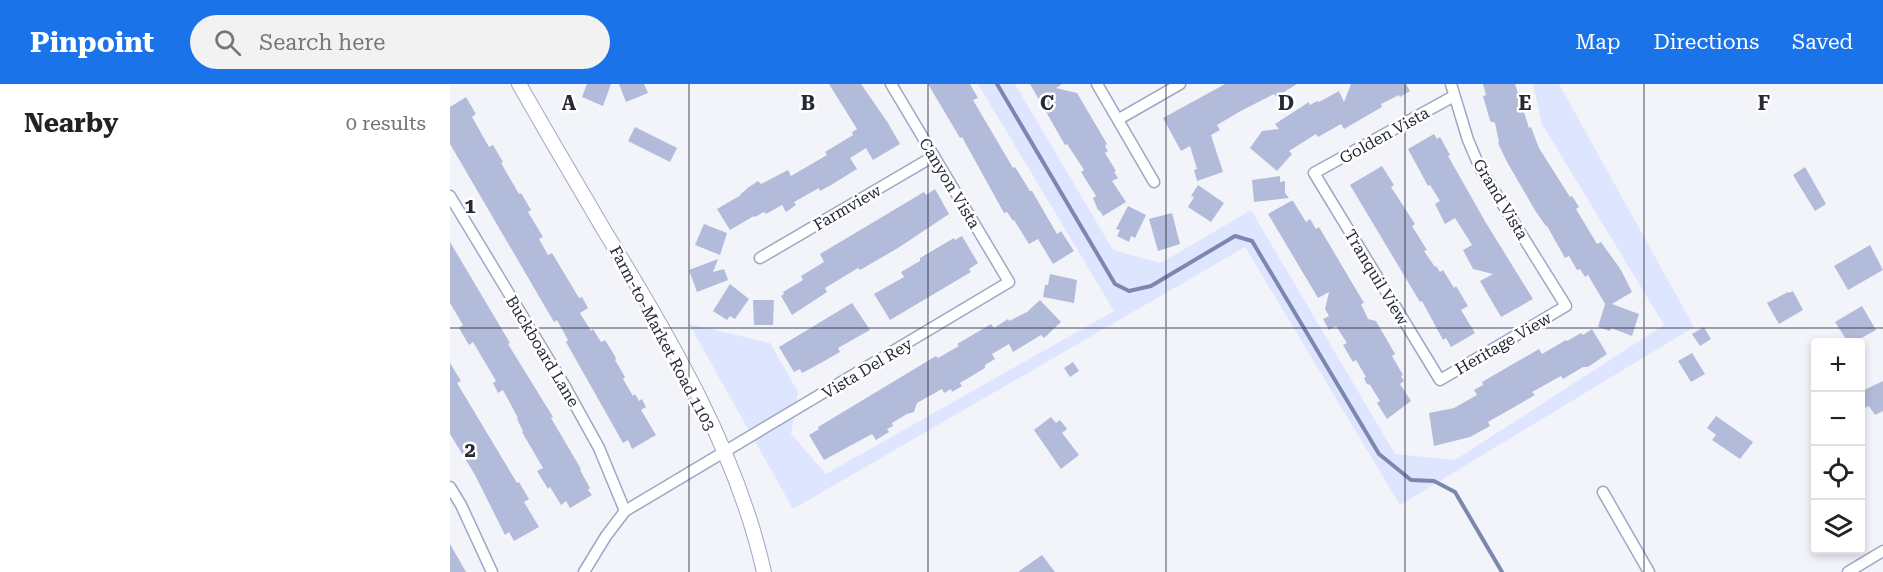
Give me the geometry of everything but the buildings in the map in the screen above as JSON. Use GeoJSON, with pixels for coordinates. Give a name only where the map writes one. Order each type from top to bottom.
{"type":"FeatureCollection","features":[{"type":"Feature","properties":{"kind":"main road","name":"Farm-to-Market Road 1103"},"geometry":{"type":"LineString","coordinates":[[519,84],[646,299],[681,363],[725,453],[747,510],[764,572]]}},
{"type":"Feature","properties":{"kind":"street","name":"Canyon Vista"},"geometry":{"type":"LineString","coordinates":[[891,84],[1009,282]]}},
{"type":"Feature","properties":{"kind":"street"},"geometry":{"type":"LineString","coordinates":[[1097,84],[1154,182]]}},
{"type":"Feature","properties":{"kind":"street"},"geometry":{"type":"LineString","coordinates":[[1119,119],[1180,84]]}},
{"type":"Feature","properties":{"kind":"street","name":"Grand Vista"},"geometry":{"type":"LineString","coordinates":[[1451,84],[1468,140],[1480,168],[1566,306]]}},
{"type":"Feature","properties":{"kind":"street","name":"Golden Vista"},"geometry":{"type":"LineString","coordinates":[[1314,173],[1454,96]]}},
{"type":"Feature","properties":{"kind":"street","name":"Farmview"},"geometry":{"type":"LineString","coordinates":[[760,258],[934,156]]}},
{"type":"Feature","properties":{"kind":"street","name":"Tranquil View"},"geometry":{"type":"LineString","coordinates":[[1314,173],[1440,380]]}},
{"type":"Feature","properties":{"kind":"street","name":"Buckboard Lane"},"geometry":{"type":"LineString","coordinates":[[450,196],[563,383],[594,439],[626,511]]}},
{"type":"Feature","properties":{"kind":"street","name":"Vista Del Rey"},"geometry":{"type":"LineString","coordinates":[[626,511],[1009,282]]}},
{"type":"Feature","properties":{"kind":"street","name":"Heritage View"},"geometry":{"type":"LineString","coordinates":[[1440,380],[1566,306]]}},
{"type":"Feature","properties":{"kind":"street"},"geometry":{"type":"LineString","coordinates":[[450,487],[461,505],[492,572]]}},
{"type":"Feature","properties":{"kind":"street"},"geometry":{"type":"LineString","coordinates":[[1603,492],[1649,572]]}},
{"type":"Feature","properties":{"kind":"street"},"geometry":{"type":"LineString","coordinates":[[450,512],[461,505]]}},
{"type":"Feature","properties":{"kind":"street"},"geometry":{"type":"LineString","coordinates":[[584,572],[606,536],[626,511]]}},
{"type":"Feature","properties":{"kind":"street"},"geometry":{"type":"LineString","coordinates":[[1848,572],[1883,551]]}},
{"type":"Feature","properties":{"kind":"shaded area"},"geometry":{"type":"Polygon","coordinates":[[[978,84],[1015,84],[1113,250],[1161,263],[1251,210],[1395,454],[1455,460],[1664,325],[1542,124],[1533,84],[1559,84],[1694,327],[1400,505],[1245,247],[793,509],[689,324],[770,343],[798,392],[791,434],[826,474],[1114,311],[978,84]]]}},
{"type":"Feature","properties":{"kind":"waterway"},"geometry":{"type":"LineString","coordinates":[[997,84],[1115,284],[1129,291],[1151,286],[1235,236],[1252,241],[1379,454],[1411,480],[1434,481],[1455,492],[1502,572]]}}]}
